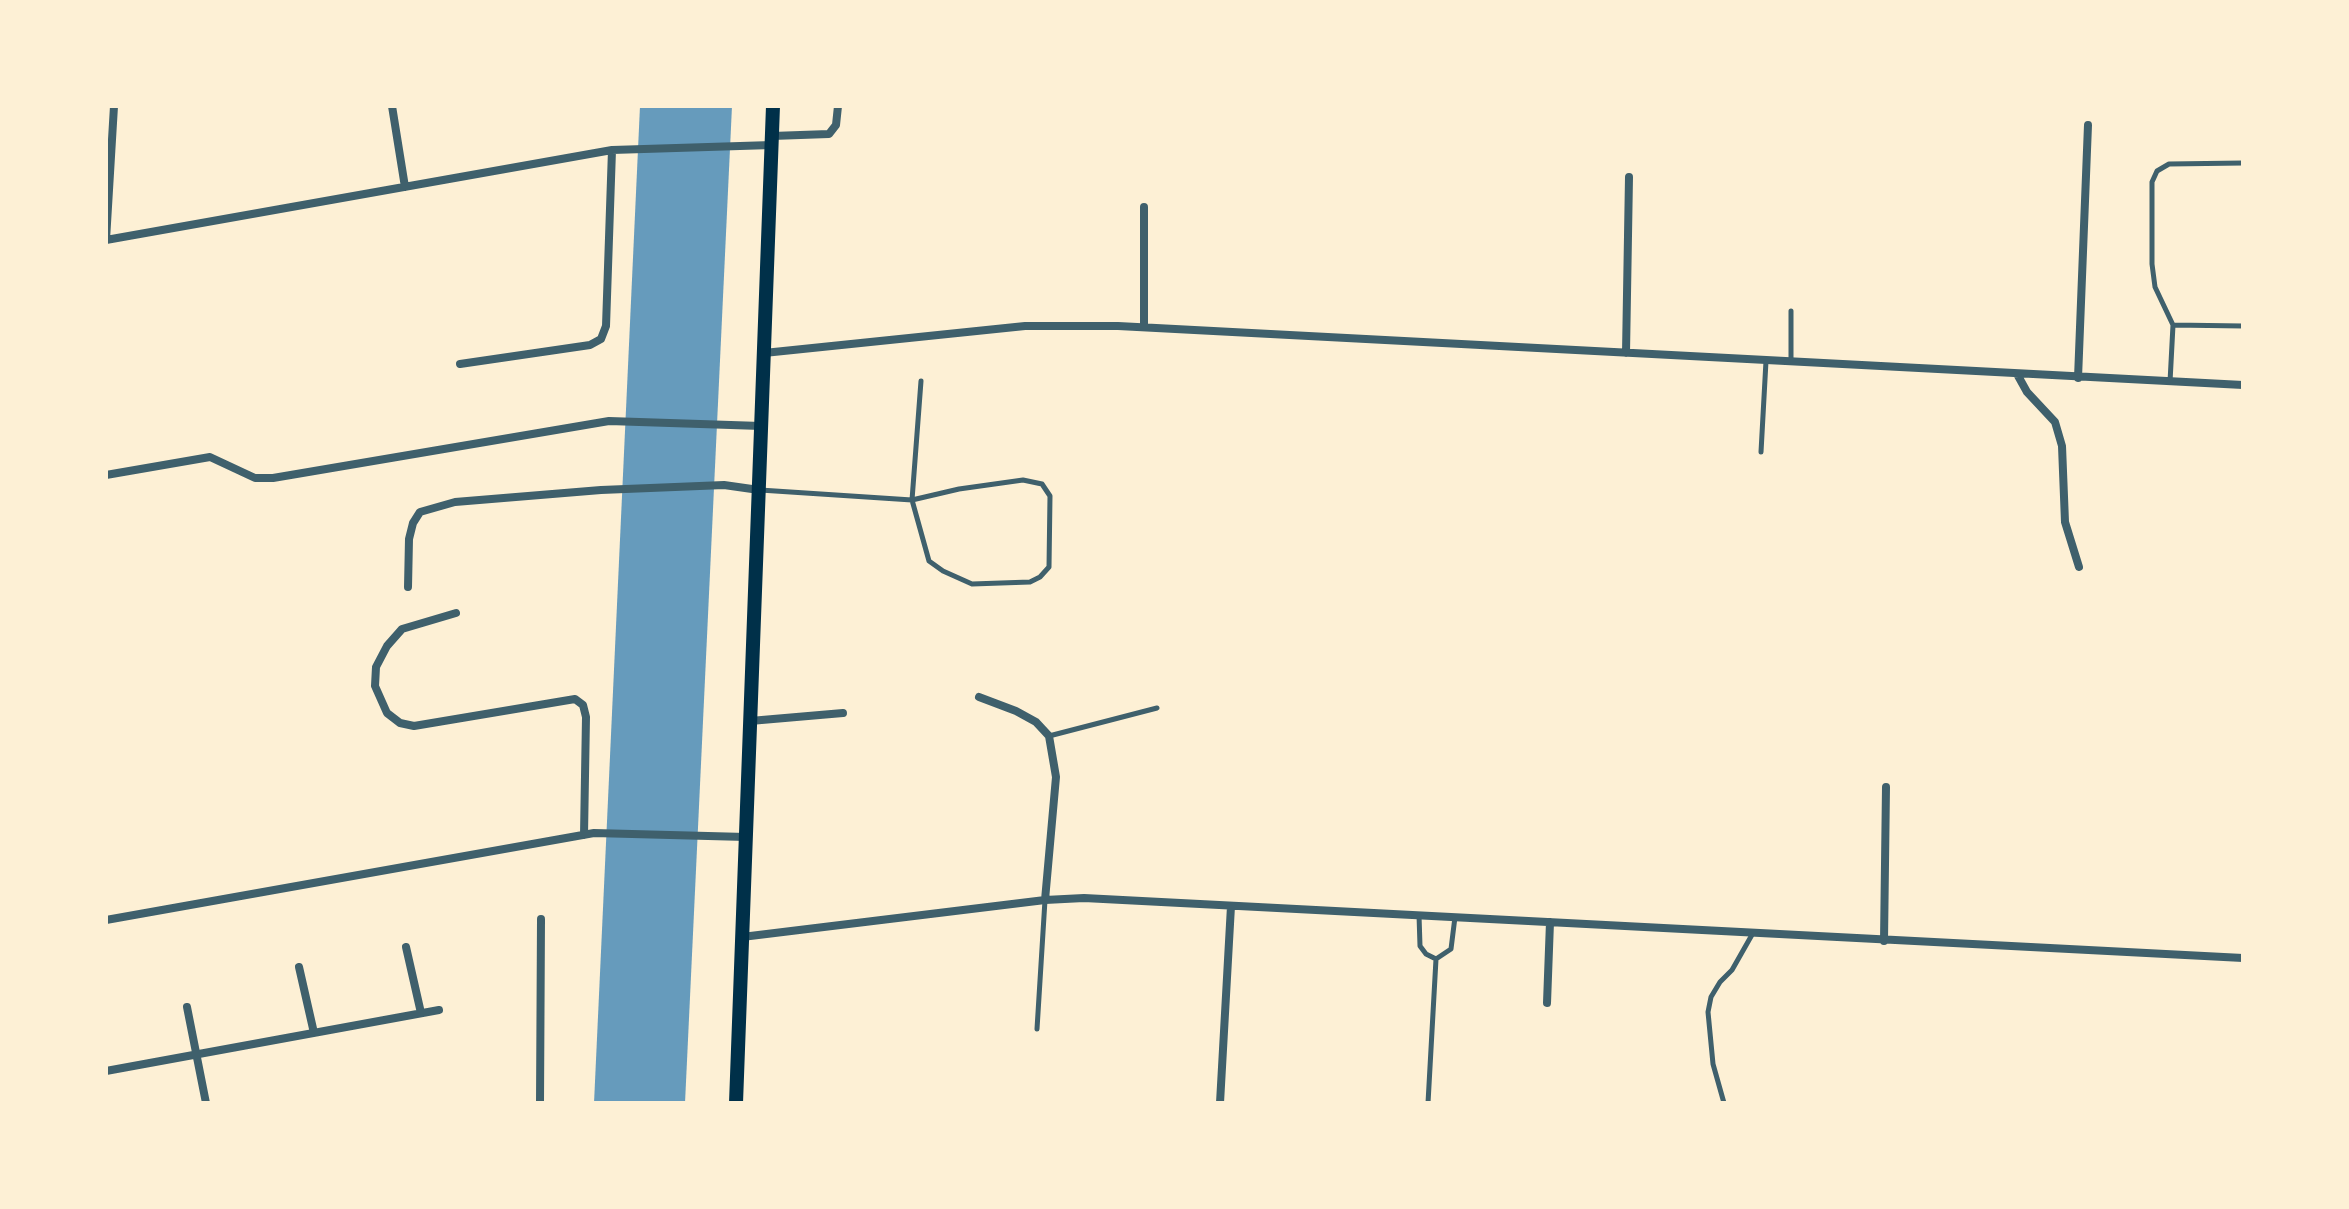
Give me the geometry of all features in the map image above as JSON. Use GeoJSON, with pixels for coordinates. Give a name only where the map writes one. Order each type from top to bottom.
{"type":"FeatureCollection","features":[{"type":"Feature","properties":{"kind":"main road"},"geometry":{"type":"LineString","coordinates":[[736,1103],[773,106]]}},
{"type":"Feature","properties":{"kind":"street"},"geometry":{"type":"LineString","coordinates":[[114,106],[106,240],[612,150],[734,144],[829,134],[836,125],[838,106]]}},
{"type":"Feature","properties":{"kind":"street"},"geometry":{"type":"LineString","coordinates":[[392,106],[405,187]]}},
{"type":"Feature","properties":{"kind":"street"},"geometry":{"type":"LineString","coordinates":[[2078,378],[2088,125]]}},
{"type":"Feature","properties":{"kind":"street"},"geometry":{"type":"LineString","coordinates":[[460,364],[590,345],[601,339],[606,326],[612,150]]}},
{"type":"Feature","properties":{"kind":"street"},"geometry":{"type":"LineString","coordinates":[[1626,353],[1629,177]]}},
{"type":"Feature","properties":{"kind":"street"},"geometry":{"type":"LineString","coordinates":[[1144,207],[1144,327]]}},
{"type":"Feature","properties":{"kind":"street"},"geometry":{"type":"LineString","coordinates":[[764,353],[1025,326],[1144,327],[2243,385]]}},
{"type":"Feature","properties":{"kind":"street"},"geometry":{"type":"LineString","coordinates":[[2017,374],[2027,392],[2055,422],[2062,446],[2065,522],[2079,567]]}},
{"type":"Feature","properties":{"kind":"street"},"geometry":{"type":"LineString","coordinates":[[106,475],[210,457],[255,478],[273,478],[609,421],[761,426]]}},
{"type":"Feature","properties":{"kind":"street"},"geometry":{"type":"LineString","coordinates":[[408,587],[409,539],[413,523],[420,512],[455,502],[601,490],[724,485],[759,490]]}},
{"type":"Feature","properties":{"kind":"street"},"geometry":{"type":"LineString","coordinates":[[456,613],[402,629],[387,646],[376,667],[375,686],[387,713],[400,723],[414,726],[575,699],[583,705],[586,717],[589,834]]}},
{"type":"Feature","properties":{"kind":"street"},"geometry":{"type":"LineString","coordinates":[[979,697],[1026,716],[1049,736],[1056,777],[1045,900]]}},
{"type":"Feature","properties":{"kind":"street"},"geometry":{"type":"LineString","coordinates":[[750,721],[843,713]]}},
{"type":"Feature","properties":{"kind":"street"},"geometry":{"type":"LineString","coordinates":[[1884,941],[1886,787]]}},
{"type":"Feature","properties":{"kind":"street"},"geometry":{"type":"LineString","coordinates":[[106,920],[589,834],[746,837]]}},
{"type":"Feature","properties":{"kind":"street"},"geometry":{"type":"LineString","coordinates":[[742,937],[1045,900],[1084,898],[2243,958]]}},
{"type":"Feature","properties":{"kind":"street"},"geometry":{"type":"LineString","coordinates":[[1220,1103],[1231,906]]}},
{"type":"Feature","properties":{"kind":"street"},"geometry":{"type":"LineString","coordinates":[[540,1103],[541,919]]}},
{"type":"Feature","properties":{"kind":"street"},"geometry":{"type":"LineString","coordinates":[[1547,1003],[1550,922]]}},
{"type":"Feature","properties":{"kind":"street"},"geometry":{"type":"LineString","coordinates":[[406,947],[421,1013]]}},
{"type":"Feature","properties":{"kind":"street"},"geometry":{"type":"LineString","coordinates":[[299,967],[314,1033]]}},
{"type":"Feature","properties":{"kind":"street"},"geometry":{"type":"LineString","coordinates":[[187,1007],[206,1103]]}},
{"type":"Feature","properties":{"kind":"street"},"geometry":{"type":"LineString","coordinates":[[106,1071],[439,1010]]}},
{"type":"Feature","properties":{"kind":"lane"},"geometry":{"type":"LineString","coordinates":[[2170,382],[2173,325],[2155,287],[2152,182],[2157,171],[2169,164],[2243,163]]}},
{"type":"Feature","properties":{"kind":"lane"},"geometry":{"type":"LineString","coordinates":[[1791,311],[1791,362]]}},
{"type":"Feature","properties":{"kind":"lane"},"geometry":{"type":"LineString","coordinates":[[2173,325],[2243,326]]}},
{"type":"Feature","properties":{"kind":"lane"},"geometry":{"type":"LineString","coordinates":[[1761,452],[1766,361]]}},
{"type":"Feature","properties":{"kind":"lane"},"geometry":{"type":"LineString","coordinates":[[759,490],[912,500],[959,489],[1023,480],[1042,484],[1050,496],[1049,567],[1030,582],[972,584],[929,561],[912,500],[921,381]]}},
{"type":"Feature","properties":{"kind":"lane"},"geometry":{"type":"LineString","coordinates":[[1049,736],[1157,708]]}},
{"type":"Feature","properties":{"kind":"lane"},"geometry":{"type":"LineString","coordinates":[[1037,1029],[1045,900]]}},
{"type":"Feature","properties":{"kind":"lane"},"geometry":{"type":"LineString","coordinates":[[1419,915],[1420,946],[1426,954],[1436,959]]}},
{"type":"Feature","properties":{"kind":"lane"},"geometry":{"type":"LineString","coordinates":[[1436,959],[1451,949],[1455,917]]}},
{"type":"Feature","properties":{"kind":"lane"},"geometry":{"type":"LineString","coordinates":[[1724,1103],[1713,1064],[1708,1012],[1716,989],[1732,970],[1753,933]]}},
{"type":"Feature","properties":{"kind":"lane"},"geometry":{"type":"LineString","coordinates":[[1428,1103],[1436,959]]}},
{"type":"Feature","properties":{"kind":"water"},"geometry":{"type":"Polygon","coordinates":[[[640,106],[732,106],[685,1103],[594,1103],[640,106]]]}}]}
